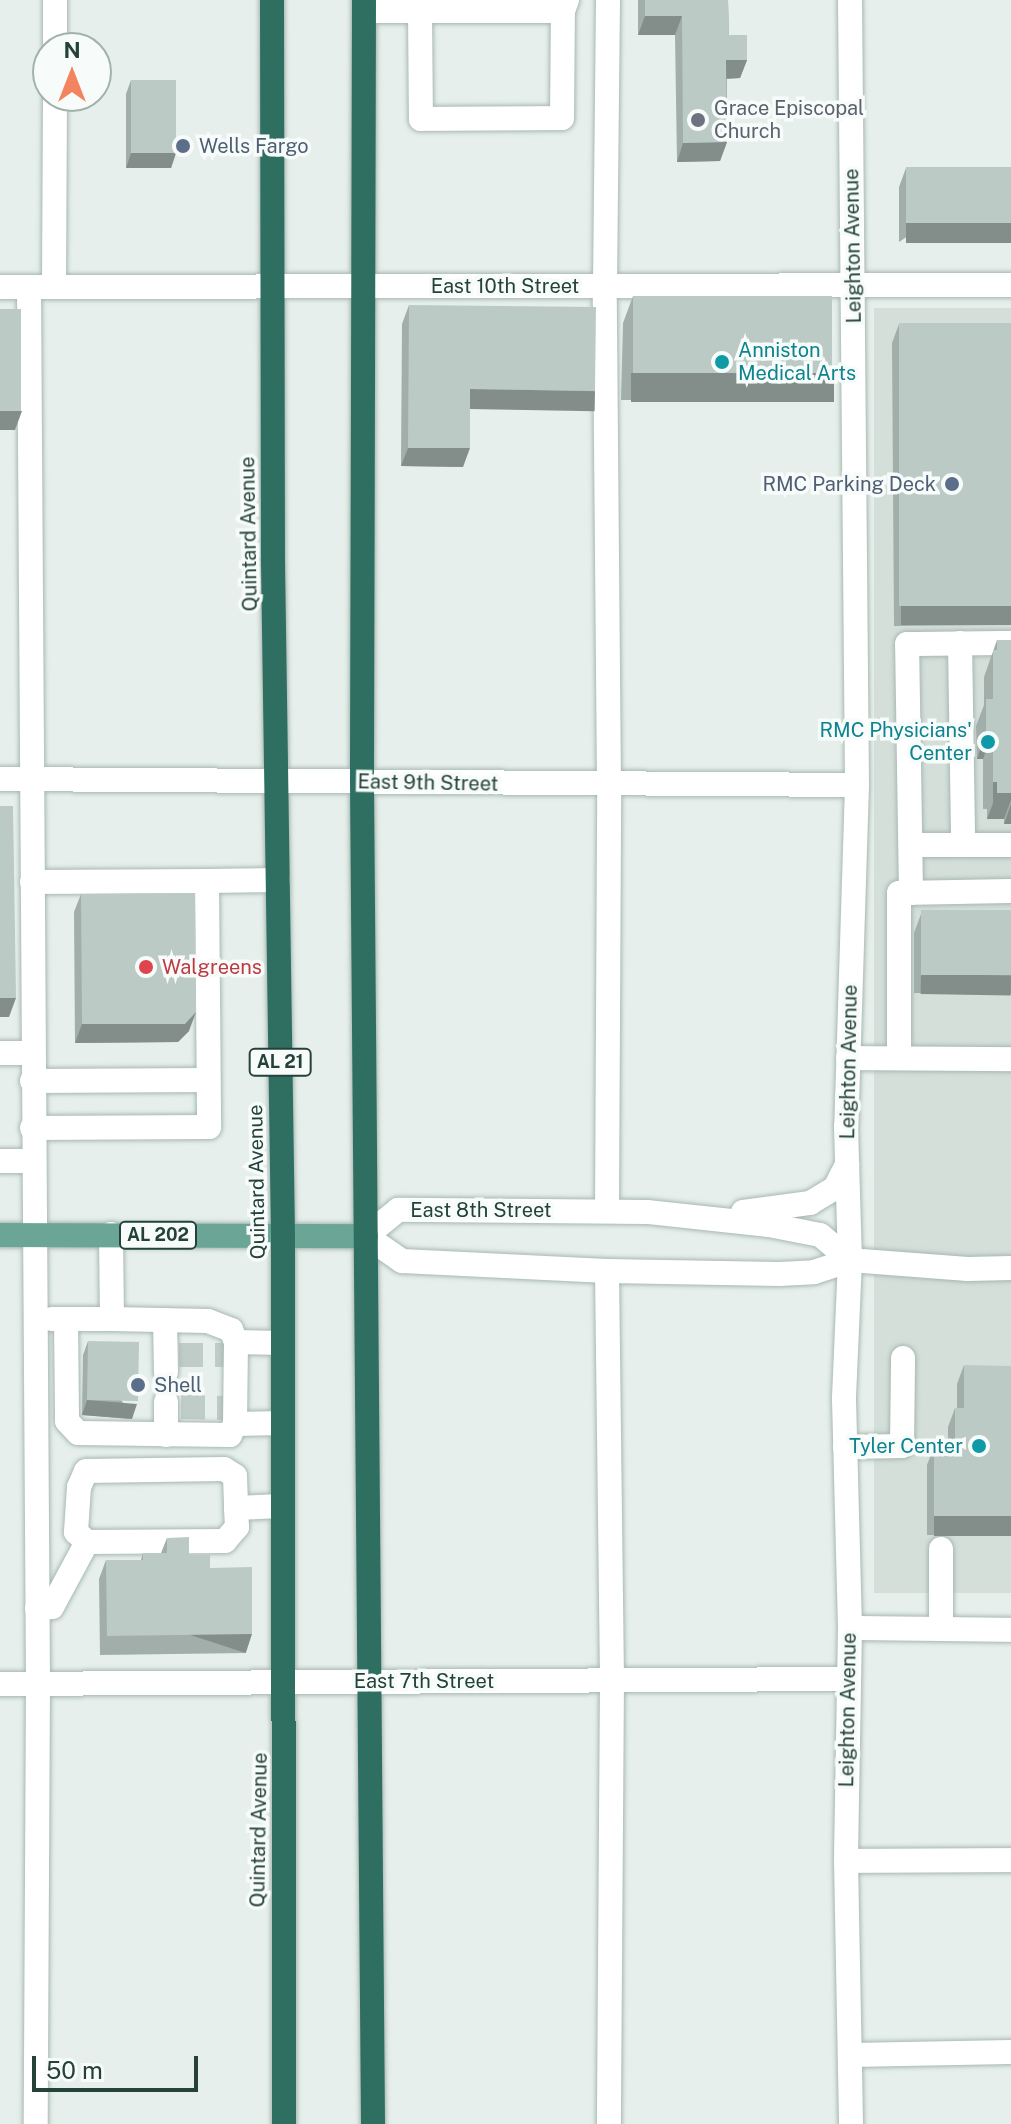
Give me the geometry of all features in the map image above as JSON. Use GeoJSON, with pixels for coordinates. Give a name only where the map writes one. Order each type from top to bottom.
{"type":"FeatureCollection","features":[{"type":"Feature","properties":{"kind":"highway","name":"Quintard Avenue"},"geometry":{"type":"LineString","coordinates":[[272,0],[271,286],[283,1236],[284,2124]]}},
{"type":"Feature","properties":{"kind":"highway"},"geometry":{"type":"LineString","coordinates":[[364,6],[362,286],[365,644],[362,783],[372,1681],[373,2124]]}},
{"type":"Feature","properties":{"kind":"main road","name":"AL 202"},"geometry":{"type":"LineString","coordinates":[[0,1235],[366,1236]]}},
{"type":"Feature","properties":{"kind":"street"},"geometry":{"type":"LineString","coordinates":[[55,0],[55,32]]}},
{"type":"Feature","properties":{"kind":"street"},"geometry":{"type":"LineString","coordinates":[[607,1211],[609,785],[605,286],[608,0]]}},
{"type":"Feature","properties":{"kind":"street","name":"Leighton Avenue"},"geometry":{"type":"LineString","coordinates":[[850,0],[857,785],[848,1058],[850,1260],[845,1320],[850,1628],[846,1861],[851,2124]]}},
{"type":"Feature","properties":{"kind":"street"},"geometry":{"type":"LineString","coordinates":[[364,6],[420,11],[565,6],[562,118],[421,119],[420,11]]}},
{"type":"Feature","properties":{"kind":"street"},"geometry":{"type":"LineString","coordinates":[[54,287],[55,112]]}},
{"type":"Feature","properties":{"kind":"street","name":"East 10th Street"},"geometry":{"type":"LineString","coordinates":[[0,287],[1011,285]]}},
{"type":"Feature","properties":{"kind":"street"},"geometry":{"type":"LineString","coordinates":[[29,287],[32,1161],[38,1683],[36,2124]]}},
{"type":"Feature","properties":{"kind":"street"},"geometry":{"type":"LineString","coordinates":[[960,643],[963,845]]}},
{"type":"Feature","properties":{"kind":"street"},"geometry":{"type":"LineString","coordinates":[[911,893],[907,644],[1011,643]]}},
{"type":"Feature","properties":{"kind":"street","name":"East 9th Street"},"geometry":{"type":"LineString","coordinates":[[0,779],[857,785]]}},
{"type":"Feature","properties":{"kind":"street"},"geometry":{"type":"LineString","coordinates":[[911,845],[1011,845]]}},
{"type":"Feature","properties":{"kind":"street"},"geometry":{"type":"LineString","coordinates":[[32,882],[278,880]]}},
{"type":"Feature","properties":{"kind":"street"},"geometry":{"type":"LineString","coordinates":[[32,1128],[209,1127],[207,881]]}},
{"type":"Feature","properties":{"kind":"street"},"geometry":{"type":"LineString","coordinates":[[899,1058],[899,893],[1011,891]]}},
{"type":"Feature","properties":{"kind":"street"},"geometry":{"type":"LineString","coordinates":[[0,1053],[32,1053]]}},
{"type":"Feature","properties":{"kind":"street"},"geometry":{"type":"LineString","coordinates":[[848,1058],[1011,1059]]}},
{"type":"Feature","properties":{"kind":"street"},"geometry":{"type":"LineString","coordinates":[[32,1081],[208,1080]]}},
{"type":"Feature","properties":{"kind":"street"},"geometry":{"type":"LineString","coordinates":[[0,1161],[32,1161]]}},
{"type":"Feature","properties":{"kind":"street"},"geometry":{"type":"LineString","coordinates":[[694,1217],[810,1203],[835,1188],[848,1162]]}},
{"type":"Feature","properties":{"kind":"street","name":"East 8th Street"},"geometry":{"type":"LineString","coordinates":[[366,1236],[398,1210],[607,1211],[769,1225],[820,1235],[850,1260]]}},
{"type":"Feature","properties":{"kind":"street"},"geometry":{"type":"LineString","coordinates":[[111,1234],[112,1319]]}},
{"type":"Feature","properties":{"kind":"street"},"geometry":{"type":"LineString","coordinates":[[366,1236],[402,1261],[607,1271],[779,1274],[814,1272],[850,1260],[968,1269],[1011,1268]]}},
{"type":"Feature","properties":{"kind":"street"},"geometry":{"type":"LineString","coordinates":[[607,1271],[612,1679],[609,2124]]}},
{"type":"Feature","properties":{"kind":"street"},"geometry":{"type":"LineString","coordinates":[[34,1319],[66,1319],[112,1319],[208,1321],[231,1330],[233,1413],[230,1435],[78,1433],[67,1421],[66,1319]]}},
{"type":"Feature","properties":{"kind":"street"},"geometry":{"type":"LineString","coordinates":[[165,1320],[170,1361]]}},
{"type":"Feature","properties":{"kind":"street"},"geometry":{"type":"LineString","coordinates":[[233,1351],[282,1343]]}},
{"type":"Feature","properties":{"kind":"street"},"geometry":{"type":"LineString","coordinates":[[845,1447],[902,1446],[903,1358]]}},
{"type":"Feature","properties":{"kind":"street"},"geometry":{"type":"LineString","coordinates":[[166,1435],[170,1406]]}},
{"type":"Feature","properties":{"kind":"street"},"geometry":{"type":"LineString","coordinates":[[233,1413],[283,1423]]}},
{"type":"Feature","properties":{"kind":"street"},"geometry":{"type":"LineString","coordinates":[[200,1435],[200,1469]]}},
{"type":"Feature","properties":{"kind":"street"},"geometry":{"type":"LineString","coordinates":[[224,1469],[235,1476],[236,1508],[237,1527],[225,1541],[87,1542],[76,1532],[79,1487],[86,1471],[224,1469]]}},
{"type":"Feature","properties":{"kind":"street"},"geometry":{"type":"LineString","coordinates":[[236,1508],[281,1506]]}},
{"type":"Feature","properties":{"kind":"street"},"geometry":{"type":"LineString","coordinates":[[37,1609],[52,1607],[87,1542]]}},
{"type":"Feature","properties":{"kind":"street"},"geometry":{"type":"LineString","coordinates":[[941,1549],[941,1629]]}},
{"type":"Feature","properties":{"kind":"street"},"geometry":{"type":"LineString","coordinates":[[850,1628],[1011,1630]]}},
{"type":"Feature","properties":{"kind":"street","name":"East 7th Street"},"geometry":{"type":"LineString","coordinates":[[0,1684],[848,1679]]}},
{"type":"Feature","properties":{"kind":"street"},"geometry":{"type":"LineString","coordinates":[[846,1861],[1011,1860]]}},
{"type":"Feature","properties":{"kind":"street"},"geometry":{"type":"LineString","coordinates":[[850,2055],[1011,2052]]}},
{"type":"Feature","properties":{"kind":"shaded area"},"geometry":{"type":"Polygon","coordinates":[[[874,308],[1011,308],[1011,1593],[874,1593],[874,308]]]}},
{"type":"Feature","properties":{"kind":"building"},"geometry":{"type":"Polygon","coordinates":[[[645,0],[728,0],[729,35],[747,35],[747,60],[726,60],[727,142],[683,143],[682,16],[645,16],[645,0]]]}},
{"type":"Feature","properties":{"kind":"building"},"geometry":{"type":"Polygon","coordinates":[[[131,80],[176,80],[176,153],[131,153],[131,80]]]}},
{"type":"Feature","properties":{"kind":"building"},"geometry":{"type":"Polygon","coordinates":[[[906,167],[1011,167],[1011,223],[906,223],[906,167]]]}},
{"type":"Feature","properties":{"kind":"building","name":"Anniston Medical Arts"},"geometry":{"type":"Polygon","coordinates":[[[633,296],[832,296],[832,373],[633,373],[633,296]]]}},
{"type":"Feature","properties":{"kind":"building"},"geometry":{"type":"Polygon","coordinates":[[[409,305],[596,307],[595,391],[470,389],[470,448],[408,448],[409,305]]]}},
{"type":"Feature","properties":{"kind":"building"},"geometry":{"type":"Polygon","coordinates":[[[0,309],[21,309],[21,411],[0,411],[0,309]]]}},
{"type":"Feature","properties":{"kind":"building","name":"RMC Parking Deck"},"geometry":{"type":"Polygon","coordinates":[[[899,323],[1011,323],[1011,606],[899,606],[899,323]]]}},
{"type":"Feature","properties":{"kind":"building"},"geometry":{"type":"Polygon","coordinates":[[[997,640],[1011,640],[1011,793],[997,793],[997,782],[993,782],[993,732],[986,732],[986,699],[993,699],[993,650],[997,650],[997,640]]]}},
{"type":"Feature","properties":{"kind":"building"},"geometry":{"type":"Polygon","coordinates":[[[0,806],[13,806],[16,998],[0,998],[0,806]]]}},
{"type":"Feature","properties":{"kind":"building","name":"Walgreens"},"geometry":{"type":"Polygon","coordinates":[[[195,893],[196,1012],[185,1024],[82,1024],[81,894],[195,893]]]}},
{"type":"Feature","properties":{"kind":"building"},"geometry":{"type":"Polygon","coordinates":[[[921,910],[1011,910],[1011,975],[921,975],[921,910]]]}},
{"type":"Feature","properties":{"kind":"building"},"geometry":{"type":"Polygon","coordinates":[[[88,1341],[139,1342],[138,1401],[87,1400],[88,1341]]]}},
{"type":"Feature","properties":{"kind":"building","name":"Tyler Center"},"geometry":{"type":"Polygon","coordinates":[[[964,1365],[1011,1366],[1011,1516],[934,1516],[934,1446],[955,1446],[955,1408],[964,1408],[964,1365]]]}},
{"type":"Feature","properties":{"kind":"building"},"geometry":{"type":"Polygon","coordinates":[[[189,1537],[189,1555],[210,1555],[210,1568],[252,1567],[252,1634],[107,1636],[106,1560],[143,1560],[143,1553],[167,1553],[167,1538],[189,1537]]]}},
{"type":"Feature","properties":{"kind":"tunnel"},"geometry":{"type":"LineString","coordinates":[[179,1355],[228,1355]]}},
{"type":"Feature","properties":{"kind":"tunnel"},"geometry":{"type":"LineString","coordinates":[[181,1407],[228,1408]]}},
{"type":"Feature","properties":{"kind":"place","name":"Grace Episcopal Church"},"geometry":{"type":"Point","coordinates":[698,120]}},
{"type":"Feature","properties":{"kind":"place","name":"Wells Fargo"},"geometry":{"type":"Point","coordinates":[183,146]}},
{"type":"Feature","properties":{"kind":"place","name":"Anniston Medical Arts"},"geometry":{"type":"Point","coordinates":[722,362]}},
{"type":"Feature","properties":{"kind":"place","name":"RMC Parking Deck"},"geometry":{"type":"Point","coordinates":[952,484]}},
{"type":"Feature","properties":{"kind":"place","name":"RMC Physicians' Center"},"geometry":{"type":"Point","coordinates":[988,742]}},
{"type":"Feature","properties":{"kind":"place","name":"Walgreens"},"geometry":{"type":"Point","coordinates":[146,967]}},
{"type":"Feature","properties":{"kind":"place","name":"Shell"},"geometry":{"type":"Point","coordinates":[138,1385]}},
{"type":"Feature","properties":{"kind":"place","name":"Tyler Center"},"geometry":{"type":"Point","coordinates":[979,1446]}}]}
